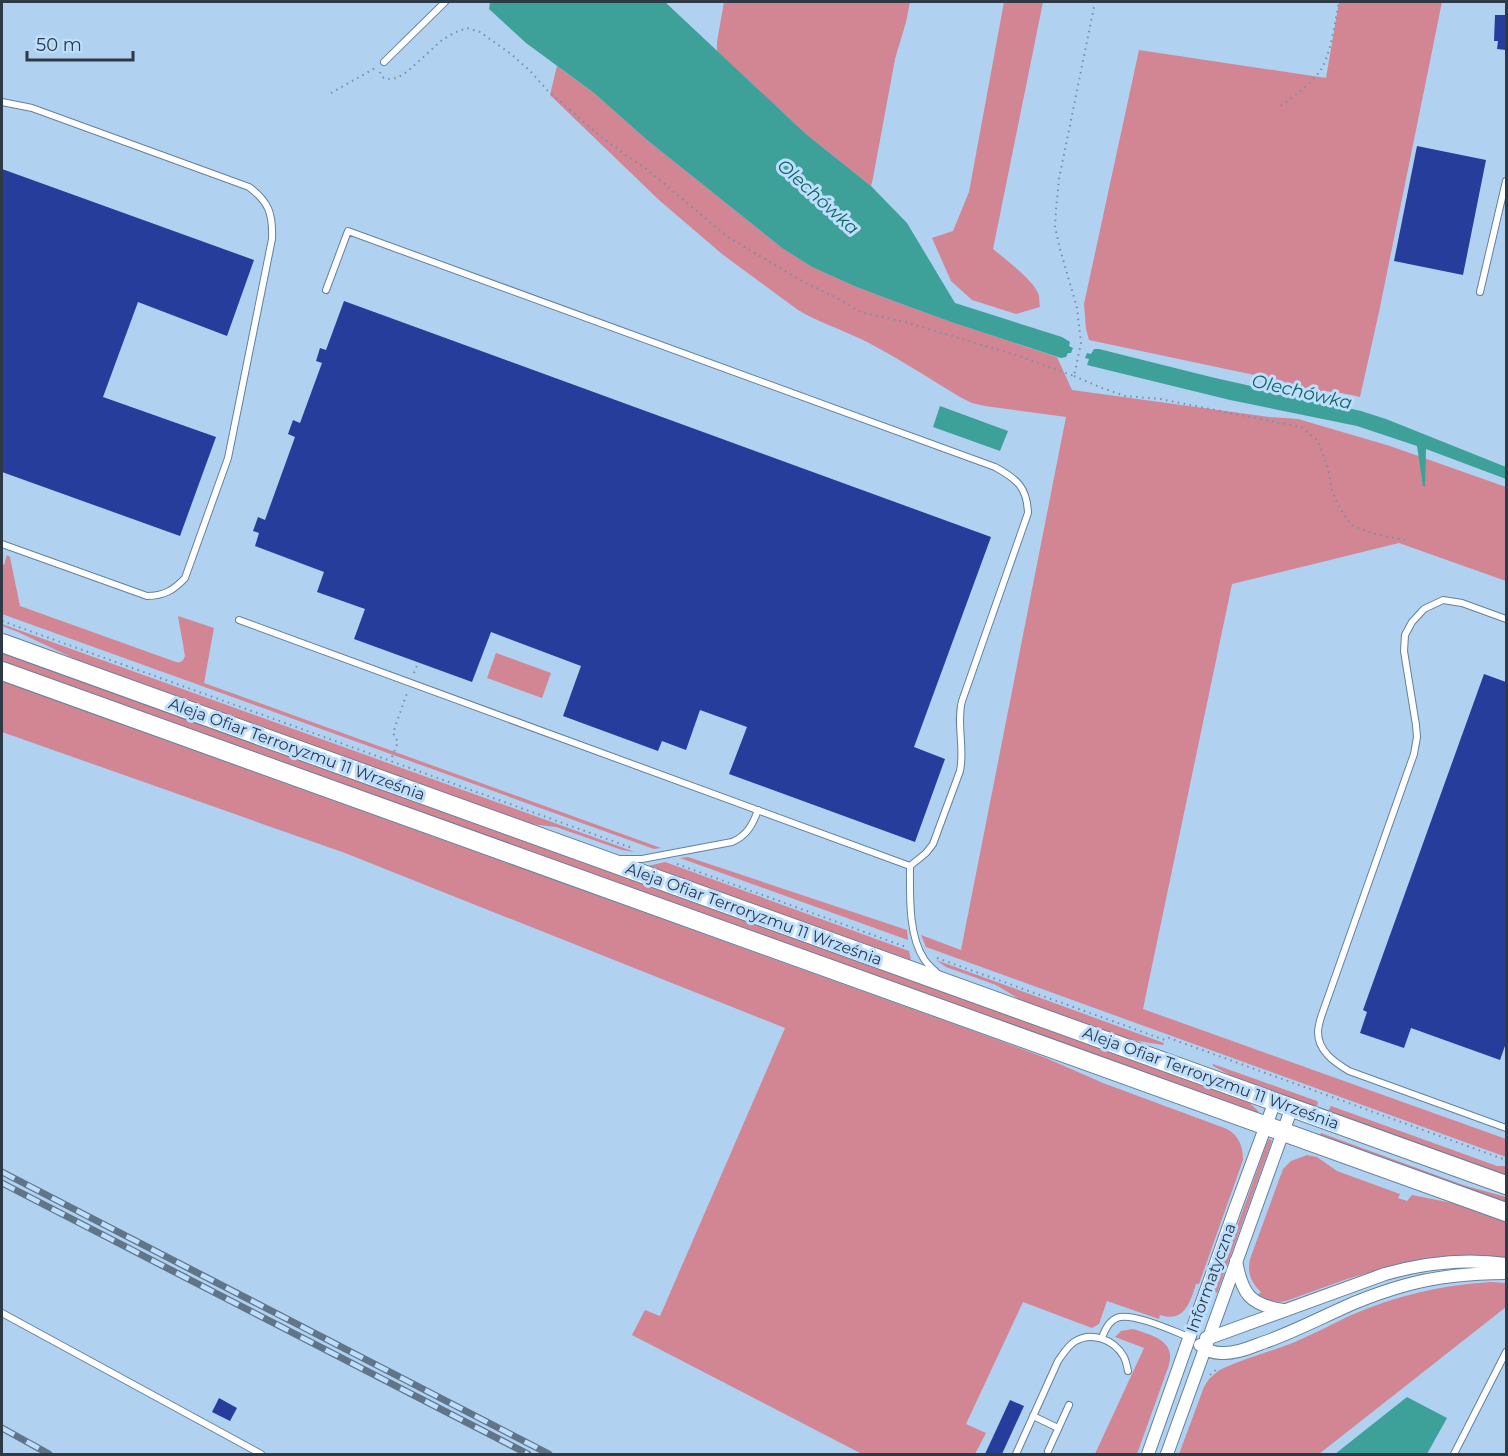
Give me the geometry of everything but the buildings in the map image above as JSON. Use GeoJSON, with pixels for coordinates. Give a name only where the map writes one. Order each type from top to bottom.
{"type":"FeatureCollection","features":[{"type":"Feature","properties":{"kind":"street","name":"Aleja Ofiar Terroryzmu 11 Września"},"geometry":{"type":"LineString","coordinates":[[2,643],[1506,1185]]}},
{"type":"Feature","properties":{"kind":"street","name":"Aleja Ofiar Terroryzmu 11 Września"},"geometry":{"type":"LineString","coordinates":[[2,671],[1506,1212]]}},
{"type":"Feature","properties":{"kind":"street","name":"Informatyczna"},"geometry":{"type":"LineString","coordinates":[[1167,1455],[1236,1260],[1283,1104]]}},
{"type":"Feature","properties":{"kind":"street"},"geometry":{"type":"LineString","coordinates":[[1275,1129],[1283,1104]]}},
{"type":"Feature","properties":{"kind":"street","name":"Informatyczna"},"geometry":{"type":"LineString","coordinates":[[1148,1455],[1179,1372],[1189,1337],[1275,1129]]}},
{"type":"Feature","properties":{"kind":"street"},"geometry":{"type":"LineString","coordinates":[[1236,1260],[1242,1285],[1250,1296],[1257,1303],[1284,1310]]}},
{"type":"Feature","properties":{"kind":"street"},"geometry":{"type":"LineString","coordinates":[[1189,1337],[1207,1343],[1284,1310],[1408,1267],[1474,1262],[1506,1264]]}},
{"type":"Feature","properties":{"kind":"street"},"geometry":{"type":"LineString","coordinates":[[1207,1343],[1212,1352],[1222,1354],[1246,1349],[1295,1331],[1377,1294],[1429,1279],[1479,1273],[1506,1273]]}},
{"type":"Feature","properties":{"kind":"lane"},"geometry":{"type":"LineString","coordinates":[[384,62],[445,2]]}},
{"type":"Feature","properties":{"kind":"lane"},"geometry":{"type":"LineString","coordinates":[[2,102],[32,108],[249,187],[260,195],[267,205],[273,226],[228,458],[185,578],[171,591],[156,596],[147,596],[2,544]]}},
{"type":"Feature","properties":{"kind":"lane"},"geometry":{"type":"LineString","coordinates":[[1480,292],[1506,181]]}},
{"type":"Feature","properties":{"kind":"lane"},"geometry":{"type":"LineString","coordinates":[[326,290],[348,231],[994,467],[1015,480],[1023,489],[1028,501],[1028,513],[962,701],[959,713],[963,759],[960,771],[933,844],[910,866]]}},
{"type":"Feature","properties":{"kind":"lane"},"geometry":{"type":"LineString","coordinates":[[1506,619],[1462,603],[1443,600],[1424,609],[1412,622],[1405,635],[1404,651],[1417,737],[1414,754],[1321,1017],[1318,1032],[1325,1053],[1335,1063],[1349,1071],[1506,1128]]}},
{"type":"Feature","properties":{"kind":"lane"},"geometry":{"type":"LineString","coordinates":[[239,620],[910,866]]}},
{"type":"Feature","properties":{"kind":"lane"},"geometry":{"type":"LineString","coordinates":[[601,859],[642,859],[732,842],[741,839],[749,830],[758,810]]}},
{"type":"Feature","properties":{"kind":"lane"},"geometry":{"type":"LineString","coordinates":[[910,866],[910,897],[914,933],[925,961],[949,984]]}},
{"type":"Feature","properties":{"kind":"lane"},"geometry":{"type":"LineString","coordinates":[[2,1313],[261,1455]]}},
{"type":"Feature","properties":{"kind":"lane"},"geometry":{"type":"LineString","coordinates":[[1102,1338],[1107,1326],[1118,1317],[1134,1318],[1189,1337]]}},
{"type":"Feature","properties":{"kind":"lane"},"geometry":{"type":"LineString","coordinates":[[1016,1455],[1058,1361],[1066,1349],[1076,1341],[1089,1336],[1102,1338],[1114,1345],[1124,1357],[1128,1371]]}},
{"type":"Feature","properties":{"kind":"lane"},"geometry":{"type":"LineString","coordinates":[[1454,1455],[1506,1352]]}},
{"type":"Feature","properties":{"kind":"lane"},"geometry":{"type":"LineString","coordinates":[[1048,1451],[1069,1405]]}},
{"type":"Feature","properties":{"kind":"lane"},"geometry":{"type":"LineString","coordinates":[[1033,1416],[1058,1428]]}},
{"type":"Feature","properties":{"kind":"path"},"geometry":{"type":"LineString","coordinates":[[1074,376],[1081,343],[1077,308],[1055,227],[1059,179],[1095,2]]}},
{"type":"Feature","properties":{"kind":"path"},"geometry":{"type":"LineString","coordinates":[[1281,106],[1307,86],[1321,70],[1327,57],[1339,2]]}},
{"type":"Feature","properties":{"kind":"path"},"geometry":{"type":"LineString","coordinates":[[384,62],[380,66],[382,76],[387,79],[397,78],[442,40],[456,32],[467,28],[480,32],[511,54],[547,90],[599,135],[645,168],[728,237],[802,281],[860,312],[905,322],[1016,355],[1125,396],[1169,401],[1301,427],[1318,441],[1328,468],[1332,491],[1351,525],[1374,534],[1405,540]]}},
{"type":"Feature","properties":{"kind":"path"},"geometry":{"type":"LineString","coordinates":[[331,93],[371,72],[384,62]]}},
{"type":"Feature","properties":{"kind":"path"},"geometry":{"type":"LineString","coordinates":[[2,621],[1165,1040],[1169,1038],[1506,1160]]}},
{"type":"Feature","properties":{"kind":"path"},"geometry":{"type":"LineString","coordinates":[[392,757],[398,742],[393,733],[418,663]]}},
{"type":"Feature","properties":{"kind":"path"},"geometry":{"type":"LineString","coordinates":[[1209,1376],[1221,1366]]}},
{"type":"Feature","properties":{"kind":"shaded area"},"geometry":{"type":"Polygon","coordinates":[[[724,2],[910,2],[895,59],[871,186],[806,134],[717,51],[724,2]]]}},
{"type":"Feature","properties":{"kind":"shaded area"},"geometry":{"type":"Polygon","coordinates":[[[1004,2],[1043,2],[993,249],[1024,276],[1039,295],[1040,307],[1016,314],[972,300],[951,281],[932,238],[953,231],[969,192],[1004,2]]]}},
{"type":"Feature","properties":{"kind":"shaded area"},"geometry":{"type":"Polygon","coordinates":[[[1339,2],[1442,2],[1360,397],[1335,392],[1301,390],[1283,381],[1089,340],[1084,304],[1139,50],[1326,78],[1339,2]]]}},
{"type":"Feature","properties":{"kind":"shaded area"},"geometry":{"type":"Polygon","coordinates":[[[557,66],[594,93],[647,140],[782,248],[812,267],[888,299],[1057,357],[1072,390],[1298,419],[1390,446],[1506,487],[1506,581],[1399,543],[1232,584],[1143,1009],[1506,1139],[1506,1157],[926,947],[921,935],[961,950],[1066,417],[972,403],[874,346],[798,310],[722,254],[659,200],[550,95],[557,66]]]}},
{"type":"Feature","properties":{"kind":"shaded area"},"geometry":{"type":"Polygon","coordinates":[[[7,555],[10,557],[20,606],[178,662],[182,661],[185,656],[178,616],[214,628],[204,683],[661,848],[654,849],[2,614],[2,564],[4,565],[7,555]]]}},
{"type":"Feature","properties":{"kind":"shaded area"},"geometry":{"type":"Polygon","coordinates":[[[2,624],[635,852],[622,850],[556,827],[531,824],[75,659],[2,626],[2,624]]]}},
{"type":"Feature","properties":{"kind":"shaded area"},"geometry":{"type":"Polygon","coordinates":[[[2,651],[1248,1101],[1259,1112],[1230,1105],[2,662],[2,651]]]}},
{"type":"Feature","properties":{"kind":"shaded area"},"geometry":{"type":"Polygon","coordinates":[[[496,653],[551,673],[542,698],[487,678],[496,653]]]}},
{"type":"Feature","properties":{"kind":"shaded area"},"geometry":{"type":"Polygon","coordinates":[[[2,681],[987,1036],[1103,1083],[1227,1129],[1240,1142],[1243,1160],[1199,1284],[1196,1284],[1189,1304],[1175,1316],[1160,1315],[1159,1319],[1107,1301],[1099,1324],[1092,1328],[1023,1302],[966,1424],[986,1433],[975,1454],[862,1454],[632,1335],[645,1310],[660,1316],[785,1028],[345,853],[2,732],[2,681]]]}},
{"type":"Feature","properties":{"kind":"shaded area"},"geometry":{"type":"Polygon","coordinates":[[[688,857],[907,930],[908,940],[680,858],[688,857]]]}},
{"type":"Feature","properties":{"kind":"shaded area"},"geometry":{"type":"Polygon","coordinates":[[[665,862],[909,951],[911,960],[648,866],[665,862]]]}},
{"type":"Feature","properties":{"kind":"shaded area"},"geometry":{"type":"Polygon","coordinates":[[[936,960],[1164,1043],[1163,1045],[1132,1040],[1024,1002],[996,985],[946,967],[936,960]]]}},
{"type":"Feature","properties":{"kind":"shaded area"},"geometry":{"type":"Polygon","coordinates":[[[1213,1064],[1318,1103],[1316,1108],[1245,1083],[1213,1064]]]}},
{"type":"Feature","properties":{"kind":"shaded area"},"geometry":{"type":"Polygon","coordinates":[[[1331,1106],[1497,1166],[1506,1166],[1506,1175],[1328,1111],[1331,1106]]]}},
{"type":"Feature","properties":{"kind":"shaded area"},"geometry":{"type":"Polygon","coordinates":[[[1321,1133],[1463,1185],[1506,1197],[1506,1204],[1319,1137],[1321,1133]]]}},
{"type":"Feature","properties":{"kind":"shaded area"},"geometry":{"type":"Polygon","coordinates":[[[1270,1139],[1272,1141],[1217,1293],[1214,1291],[1270,1139]]]}},
{"type":"Feature","properties":{"kind":"shaded area"},"geometry":{"type":"Polygon","coordinates":[[[1307,1155],[1317,1157],[1337,1171],[1400,1194],[1398,1198],[1407,1201],[1412,1195],[1452,1203],[1506,1222],[1506,1258],[1421,1261],[1392,1266],[1347,1279],[1286,1301],[1275,1302],[1261,1297],[1258,1295],[1261,1292],[1251,1277],[1250,1259],[1283,1169],[1291,1161],[1307,1155]]]}},
{"type":"Feature","properties":{"kind":"shaded area"},"geometry":{"type":"Polygon","coordinates":[[[1491,1282],[1506,1283],[1506,1307],[1319,1454],[1179,1454],[1204,1387],[1218,1371],[1295,1342],[1349,1316],[1401,1297],[1454,1286],[1491,1282]]]}},
{"type":"Feature","properties":{"kind":"shaded area"},"geometry":{"type":"Polygon","coordinates":[[[1133,1329],[1154,1336],[1165,1344],[1169,1350],[1169,1365],[1137,1454],[1095,1454],[1144,1348],[1115,1337],[1121,1331],[1133,1329]]]}},
{"type":"Feature","properties":{"kind":"water","name":"Olechówka"},"geometry":{"type":"Polygon","coordinates":[[[490,2],[665,2],[806,134],[871,186],[907,223],[955,303],[1062,337],[1070,342],[1069,346],[1073,348],[1071,353],[1061,358],[951,322],[854,286],[812,267],[782,248],[647,140],[594,93],[526,43],[489,9],[490,2]]]}},
{"type":"Feature","properties":{"kind":"water"},"geometry":{"type":"Polygon","coordinates":[[[1094,349],[1361,411],[1506,467],[1506,479],[1426,449],[1425,486],[1423,486],[1417,446],[1357,426],[1230,400],[1087,365],[1089,359],[1085,358],[1087,353],[1091,354],[1094,349]]]}},
{"type":"Feature","properties":{"kind":"water"},"geometry":{"type":"Polygon","coordinates":[[[940,406],[1008,431],[1000,451],[933,427],[940,406]]]}},
{"type":"Feature","properties":{"kind":"water"},"geometry":{"type":"Polygon","coordinates":[[[1407,1397],[1447,1418],[1427,1454],[1335,1454],[1407,1397]]]}},
{"type":"Feature","properties":{"kind":"railway"},"geometry":{"type":"LineString","coordinates":[[2,1172],[549,1454]]}},
{"type":"Feature","properties":{"kind":"railway"},"geometry":{"type":"LineString","coordinates":[[2,1183],[528,1454]]}},
{"type":"Feature","properties":{"kind":"railway"},"geometry":{"type":"LineString","coordinates":[[2,1428],[49,1454]]}}]}
